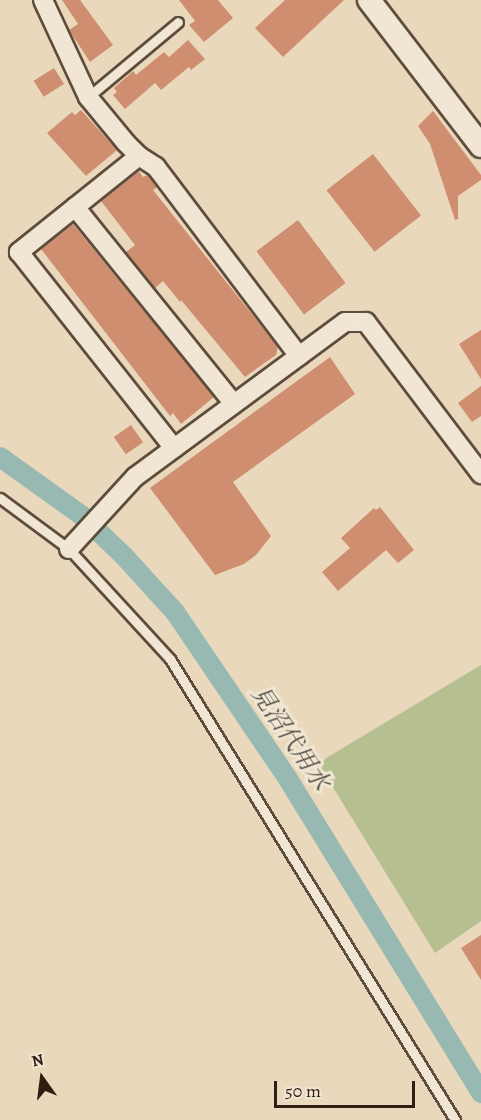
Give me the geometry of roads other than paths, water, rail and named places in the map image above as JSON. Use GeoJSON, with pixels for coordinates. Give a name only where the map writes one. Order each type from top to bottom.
{"type":"FeatureCollection","features":[{"type":"Feature","properties":{"kind":"street"},"geometry":{"type":"LineString","coordinates":[[43,0],[87,97],[139,156],[156,166],[298,356]]}},
{"type":"Feature","properties":{"kind":"street"},"geometry":{"type":"LineString","coordinates":[[369,0],[481,146]]}},
{"type":"Feature","properties":{"kind":"street"},"geometry":{"type":"LineString","coordinates":[[139,156],[19,252],[174,448]]}},
{"type":"Feature","properties":{"kind":"street"},"geometry":{"type":"LineString","coordinates":[[75,207],[234,404]]}},
{"type":"Feature","properties":{"kind":"street"},"geometry":{"type":"LineString","coordinates":[[69,549],[135,477],[345,322],[366,321],[481,474]]}},
{"type":"Feature","properties":{"kind":"lane"},"geometry":{"type":"LineString","coordinates":[[87,97],[178,22]]}},
{"type":"Feature","properties":{"kind":"lane"},"geometry":{"type":"LineString","coordinates":[[0,498],[69,549],[170,659],[455,1120]]}},
{"type":"Feature","properties":{"kind":"waterway","name":"見沼代用水"},"geometry":{"type":"LineString","coordinates":[[0,457],[81,515],[124,556],[175,612],[288,779],[481,1093]]}}]}
